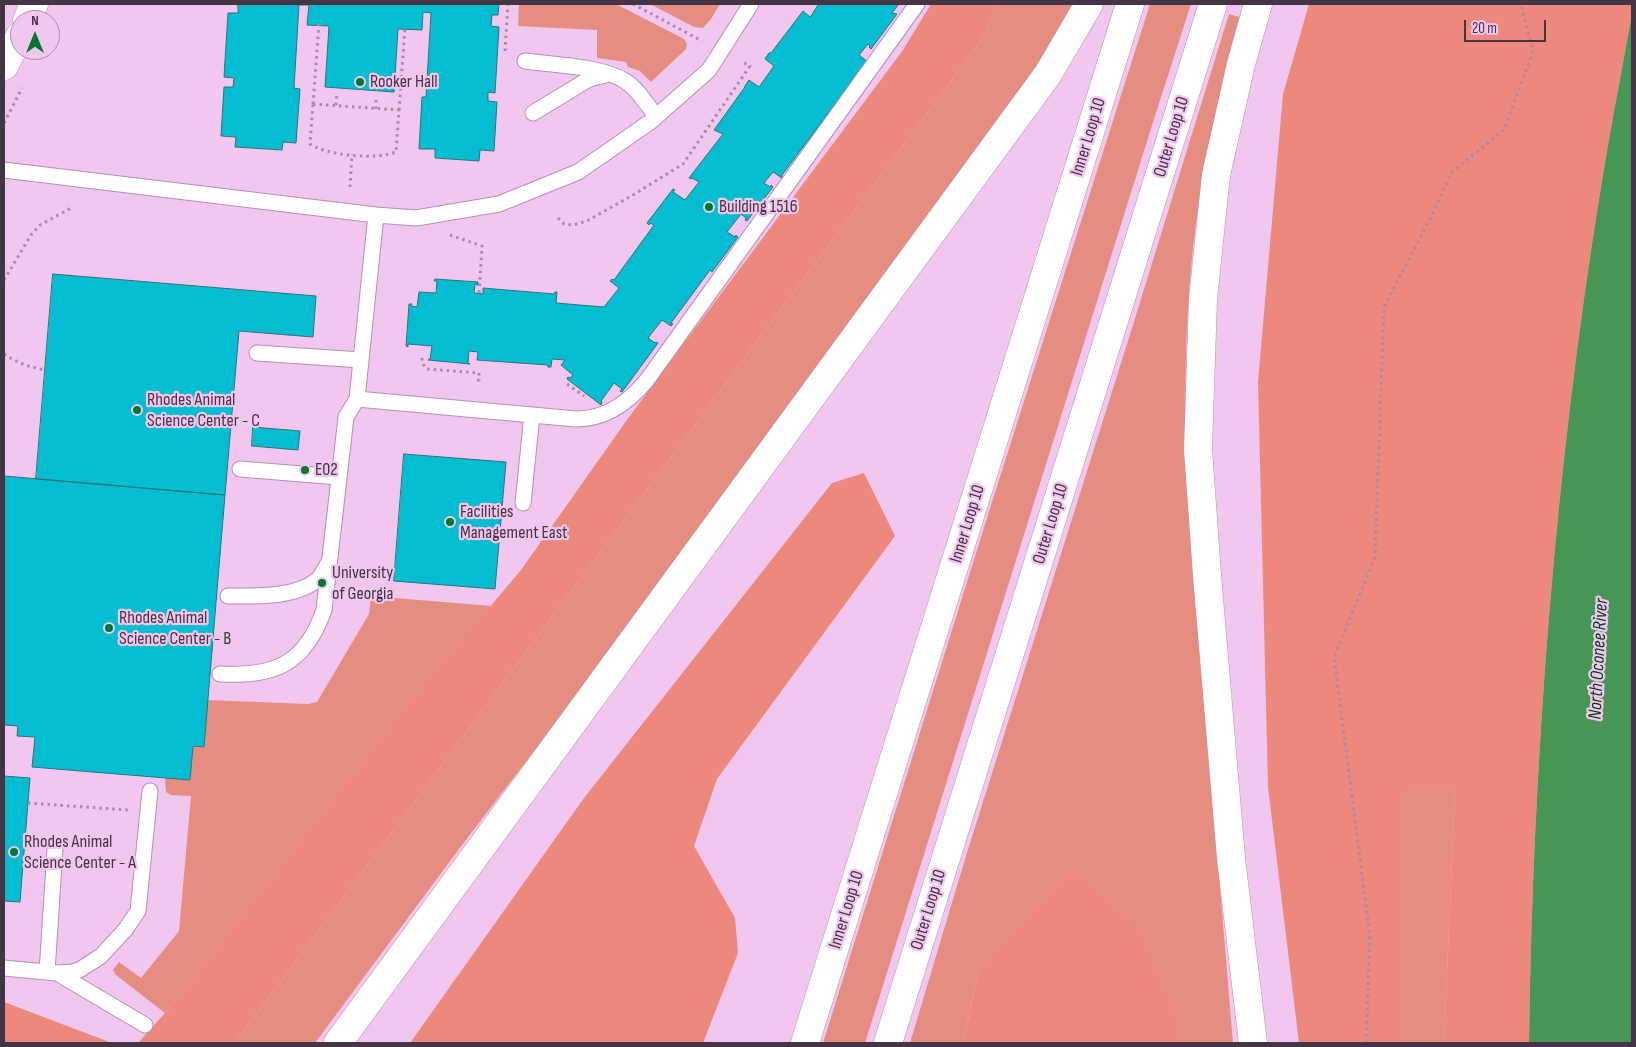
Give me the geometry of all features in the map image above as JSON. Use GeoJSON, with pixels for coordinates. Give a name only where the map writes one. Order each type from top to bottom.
{"type":"FeatureCollection","features":[{"type":"Feature","properties":{"kind":"main road"},"geometry":{"type":"LineString","coordinates":[[338,1043],[1042,82],[1089,4]]}},
{"type":"Feature","properties":{"kind":"main road","name":"Inner Loop 10"},"geometry":{"type":"LineString","coordinates":[[805,1043],[1130,4]]}},
{"type":"Feature","properties":{"kind":"main road","name":"Outer Loop 10"},"geometry":{"type":"LineString","coordinates":[[888,1043],[1214,4]]}},
{"type":"Feature","properties":{"kind":"main road"},"geometry":{"type":"LineString","coordinates":[[1253,1043],[1231,858],[1206,575],[1198,449],[1204,299],[1216,175],[1241,64],[1258,4]]}},
{"type":"Feature","properties":{"kind":"main road"},"geometry":{"type":"LineString","coordinates":[[4,66],[10,55]]}},
{"type":"Feature","properties":{"kind":"lane"},"geometry":{"type":"LineString","coordinates":[[4,170],[376,215],[416,218],[499,204],[578,172],[656,116],[709,70],[751,4]]}},
{"type":"Feature","properties":{"kind":"lane"},"geometry":{"type":"LineString","coordinates":[[357,399],[576,419],[593,418],[618,407],[638,391],[917,4]]}},
{"type":"Feature","properties":{"kind":"lane"},"geometry":{"type":"LineString","coordinates":[[525,61],[583,69],[610,75],[625,82],[634,89],[656,116]]}},
{"type":"Feature","properties":{"kind":"lane"},"geometry":{"type":"LineString","coordinates":[[533,113],[589,79],[610,75]]}},
{"type":"Feature","properties":{"kind":"lane"},"geometry":{"type":"LineString","coordinates":[[220,674],[246,675],[267,672],[284,664],[298,655],[316,631],[324,610],[346,416],[357,399],[376,215]]}},
{"type":"Feature","properties":{"kind":"lane"},"geometry":{"type":"LineString","coordinates":[[257,353],[361,360]]}},
{"type":"Feature","properties":{"kind":"lane"},"geometry":{"type":"LineString","coordinates":[[523,503],[532,415]]}},
{"type":"Feature","properties":{"kind":"lane"},"geometry":{"type":"LineString","coordinates":[[240,469],[339,477]]}},
{"type":"Feature","properties":{"kind":"lane"},"geometry":{"type":"LineString","coordinates":[[228,596],[260,596],[286,593],[304,587],[318,579],[330,560]]}},
{"type":"Feature","properties":{"kind":"lane"},"geometry":{"type":"LineString","coordinates":[[4,968],[66,973],[81,969],[101,956],[125,930],[138,911],[150,791]]}},
{"type":"Feature","properties":{"kind":"lane"},"geometry":{"type":"LineString","coordinates":[[52,972],[55,848]]}},
{"type":"Feature","properties":{"kind":"lane"},"geometry":{"type":"LineString","coordinates":[[52,972],[145,1024]]}},
{"type":"Feature","properties":{"kind":"path"},"geometry":{"type":"LineString","coordinates":[[508,4],[504,60],[525,61]]}},
{"type":"Feature","properties":{"kind":"path"},"geometry":{"type":"LineString","coordinates":[[633,4],[702,40]]}},
{"type":"Feature","properties":{"kind":"path"},"geometry":{"type":"LineString","coordinates":[[1366,1043],[1370,936],[1334,657],[1375,558],[1384,307],[1452,172],[1504,130],[1533,51],[1522,4]]}},
{"type":"Feature","properties":{"kind":"path"},"geometry":{"type":"LineString","coordinates":[[319,24],[310,144],[319,150],[332,153],[378,156],[396,152],[405,28]]}},
{"type":"Feature","properties":{"kind":"path"},"geometry":{"type":"LineString","coordinates":[[558,218],[564,224],[572,225],[587,221],[683,164],[750,66],[742,62]]}},
{"type":"Feature","properties":{"kind":"path"},"geometry":{"type":"LineString","coordinates":[[336,105],[337,94]]}},
{"type":"Feature","properties":{"kind":"path"},"geometry":{"type":"LineString","coordinates":[[376,96],[376,109]]}},
{"type":"Feature","properties":{"kind":"path"},"geometry":{"type":"LineString","coordinates":[[313,104],[399,110]]}},
{"type":"Feature","properties":{"kind":"path"},"geometry":{"type":"LineString","coordinates":[[350,187],[352,154]]}},
{"type":"Feature","properties":{"kind":"path"},"geometry":{"type":"LineString","coordinates":[[4,280],[30,235],[40,225],[73,207]]}},
{"type":"Feature","properties":{"kind":"path"},"geometry":{"type":"LineString","coordinates":[[448,234],[482,246],[480,294]]}},
{"type":"Feature","properties":{"kind":"path"},"geometry":{"type":"LineString","coordinates":[[4,354],[30,367],[46,370]]}},
{"type":"Feature","properties":{"kind":"path"},"geometry":{"type":"LineString","coordinates":[[422,358],[422,363],[427,369],[480,373],[479,382],[474,380]]}},
{"type":"Feature","properties":{"kind":"path"},"geometry":{"type":"LineString","coordinates":[[28,804],[148,811]]}},
{"type":"Feature","properties":{"kind":"shaded area"},"geometry":{"type":"Polygon","coordinates":[[[519,4],[616,4],[684,39],[687,44],[686,49],[651,82],[640,71],[628,67],[626,62],[597,58],[597,30],[518,26],[519,4]]]}},
{"type":"Feature","properties":{"kind":"shaded area"},"geometry":{"type":"Polygon","coordinates":[[[650,4],[720,4],[703,28],[694,27],[650,4]]]}},
{"type":"Feature","properties":{"kind":"shaded area"},"geometry":{"type":"Polygon","coordinates":[[[931,4],[998,4],[983,38],[235,1043],[138,1043],[165,1013],[428,680],[521,570],[629,417],[903,50],[931,4]]]}},
{"type":"Feature","properties":{"kind":"shaded area"},"geometry":{"type":"Polygon","coordinates":[[[998,4],[1074,4],[1009,110],[616,644],[462,845],[315,1043],[235,1043],[983,38],[998,4]]]}},
{"type":"Feature","properties":{"kind":"shaded area"},"geometry":{"type":"Polygon","coordinates":[[[1150,4],[1191,4],[865,1043],[823,1043],[992,502],[1150,4]]]}},
{"type":"Feature","properties":{"kind":"shaded area"},"geometry":{"type":"Polygon","coordinates":[[[1309,4],[1632,4],[1585,293],[1559,506],[1541,721],[1531,936],[1529,1043],[1444,1043],[1455,790],[1405,790],[1405,1043],[1299,1043],[1268,787],[1258,382],[1283,94],[1309,4]]]}},
{"type":"Feature","properties":{"kind":"shaded area"},"geometry":{"type":"Polygon","coordinates":[[[1229,14],[1243,18],[1213,133],[1203,179],[1193,244],[1187,329],[1186,457],[1191,542],[1233,1043],[1175,1043],[1175,1014],[978,972],[963,1043],[910,1043],[966,856],[1229,14]]]}},
{"type":"Feature","properties":{"kind":"shaded area"},"geometry":{"type":"Polygon","coordinates":[[[864,473],[895,536],[717,779],[694,846],[735,918],[738,953],[703,1043],[410,1043],[584,798],[832,483],[864,473]]]}},
{"type":"Feature","properties":{"kind":"shaded area"},"geometry":{"type":"Polygon","coordinates":[[[371,596],[491,606],[165,1013],[116,975],[113,970],[119,962],[141,978],[179,931],[191,796],[171,795],[166,792],[165,778],[190,780],[193,746],[204,747],[207,700],[308,704],[317,702],[369,614],[371,596]]]}},
{"type":"Feature","properties":{"kind":"shaded area"},"geometry":{"type":"Polygon","coordinates":[[[1404,790],[1455,790],[1444,1043],[1405,1043],[1404,790]]]}},
{"type":"Feature","properties":{"kind":"shaded area"},"geometry":{"type":"Polygon","coordinates":[[[1071,870],[1139,927],[1175,1014],[1175,1043],[963,1043],[978,972],[1071,870]]]}},
{"type":"Feature","properties":{"kind":"shaded area"},"geometry":{"type":"Polygon","coordinates":[[[4,1002],[112,1043],[4,1043],[4,1002]]]}},
{"type":"Feature","properties":{"kind":"water","name":"North Oconee River"},"geometry":{"type":"Polygon","coordinates":[[[1632,13],[1632,1043],[1529,1043],[1531,936],[1541,721],[1559,506],[1585,293],[1632,13]]]}},
{"type":"Feature","properties":{"kind":"building","name":"Rooker Hall"},"geometry":{"type":"Polygon","coordinates":[[[238,4],[499,4],[498,15],[492,15],[491,26],[499,27],[495,93],[488,92],[488,101],[497,102],[494,151],[480,150],[479,161],[435,158],[435,149],[419,149],[422,97],[426,97],[431,13],[423,12],[422,30],[398,29],[394,92],[325,87],[329,26],[307,25],[309,5],[299,5],[294,88],[300,89],[296,143],[283,142],[282,150],[235,147],[236,137],[221,136],[224,87],[233,87],[234,78],[224,77],[228,13],[238,13],[238,4]]]}},
{"type":"Feature","properties":{"kind":"building","name":"Building 1516"},"geometry":{"type":"Polygon","coordinates":[[[819,4],[899,4],[892,13],[897,14],[871,49],[868,44],[859,55],[868,62],[782,175],[782,178],[773,172],[764,183],[773,187],[747,221],[741,214],[727,232],[738,237],[712,272],[710,270],[671,323],[673,324],[671,326],[662,320],[648,338],[658,343],[622,392],[620,391],[622,389],[614,383],[601,401],[601,405],[567,379],[573,375],[561,365],[565,360],[552,359],[551,367],[548,367],[548,365],[477,360],[478,352],[469,351],[468,363],[470,364],[428,360],[430,359],[432,346],[408,344],[408,347],[406,346],[409,304],[417,307],[419,292],[436,293],[437,281],[434,281],[435,279],[478,282],[478,285],[475,284],[474,293],[483,294],[483,288],[554,294],[557,292],[556,303],[604,307],[619,288],[610,281],[614,280],[654,225],[647,223],[673,189],[675,190],[673,192],[685,200],[699,182],[689,178],[723,134],[714,130],[749,80],[759,87],[774,66],[765,59],[803,11],[810,17],[819,4]]]}},
{"type":"Feature","properties":{"kind":"building","name":"Rhodes Animal Science Center - C"},"geometry":{"type":"Polygon","coordinates":[[[53,274],[316,296],[313,337],[239,331],[225,495],[36,479],[53,274]]]}},
{"type":"Feature","properties":{"kind":"building"},"geometry":{"type":"Polygon","coordinates":[[[253,427],[300,431],[298,450],[252,446],[253,427]]]}},
{"type":"Feature","properties":{"kind":"building","name":"Facilities Management East"},"geometry":{"type":"Polygon","coordinates":[[[404,454],[506,462],[495,589],[394,581],[404,454]]]}},
{"type":"Feature","properties":{"kind":"building","name":"Rhodes Animal Science Center - B"},"geometry":{"type":"Polygon","coordinates":[[[4,476],[225,495],[204,747],[193,746],[190,780],[32,767],[35,737],[17,736],[18,726],[4,725],[4,476]]]}},
{"type":"Feature","properties":{"kind":"building","name":"Rhodes Animal Science Center - A"},"geometry":{"type":"Polygon","coordinates":[[[4,776],[30,778],[20,902],[4,901],[4,776]]]}},
{"type":"Feature","properties":{"kind":"place","name":"Rooker Hall"},"geometry":{"type":"Point","coordinates":[360,82]}},
{"type":"Feature","properties":{"kind":"place","name":"Building 1516"},"geometry":{"type":"Point","coordinates":[709,207]}},
{"type":"Feature","properties":{"kind":"place","name":"Rhodes Animal Science Center - C"},"geometry":{"type":"Point","coordinates":[137,410]}},
{"type":"Feature","properties":{"kind":"place","name":"E02"},"geometry":{"type":"Point","coordinates":[305,470]}},
{"type":"Feature","properties":{"kind":"place","name":"Facilities Management East"},"geometry":{"type":"Point","coordinates":[450,522]}},
{"type":"Feature","properties":{"kind":"place","name":"University of Georgia"},"geometry":{"type":"Point","coordinates":[322,583]}},
{"type":"Feature","properties":{"kind":"place","name":"Rhodes Animal Science Center - B"},"geometry":{"type":"Point","coordinates":[109,628]}},
{"type":"Feature","properties":{"kind":"place","name":"Rhodes Animal Science Center - A"},"geometry":{"type":"Point","coordinates":[14,852]}}]}
